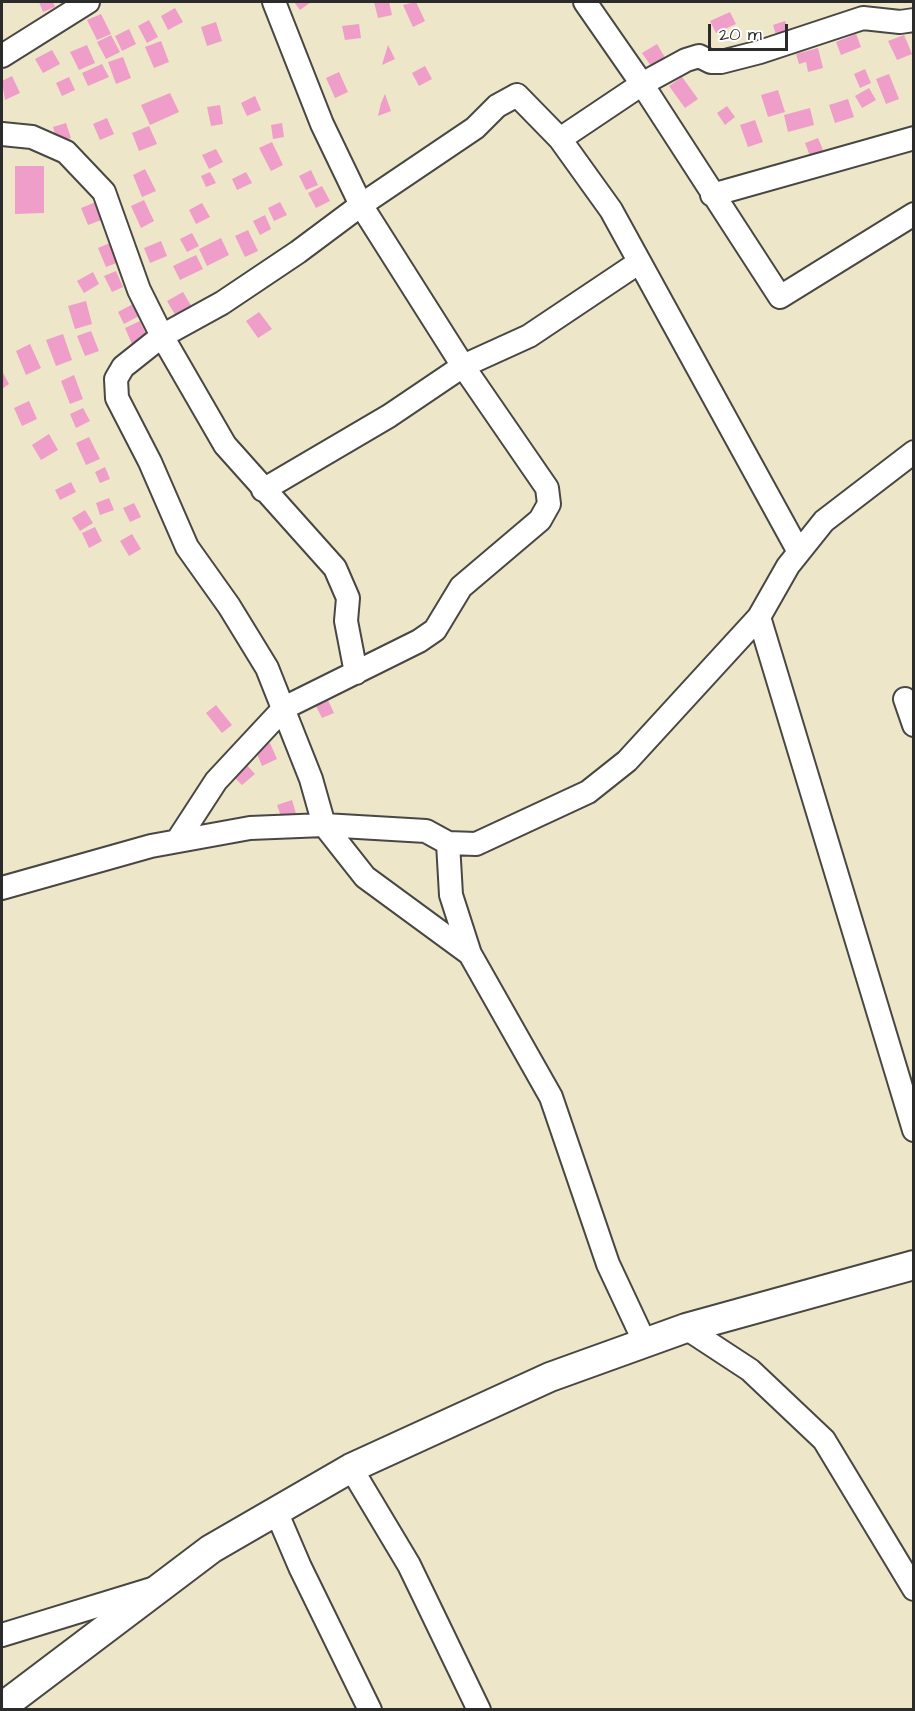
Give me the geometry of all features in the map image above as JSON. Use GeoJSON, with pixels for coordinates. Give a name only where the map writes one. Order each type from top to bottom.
{"type":"FeatureCollection","features":[{"type":"Feature","properties":{"kind":"street"},"geometry":{"type":"LineString","coordinates":[[2,56],[88,2]]}},
{"type":"Feature","properties":{"kind":"street"},"geometry":{"type":"LineString","coordinates":[[177,841],[216,781],[284,708],[419,641],[435,630],[461,587],[540,520],[549,504],[547,488],[463,366],[361,205],[322,124],[274,2]]}},
{"type":"Feature","properties":{"kind":"street"},"geometry":{"type":"LineString","coordinates":[[585,2],[642,84],[780,297],[914,214]]}},
{"type":"Feature","properties":{"kind":"street"},"geometry":{"type":"LineString","coordinates":[[561,139],[642,84],[686,60],[699,56],[711,62],[721,62],[760,52],[863,18],[900,22],[914,20]]}},
{"type":"Feature","properties":{"kind":"street"},"geometry":{"type":"LineString","coordinates":[[470,954],[365,877],[324,825],[311,779],[267,668],[229,606],[187,547],[150,462],[117,398],[116,379],[123,367],[162,336],[222,303],[361,205],[475,129],[497,106],[518,95],[561,139],[611,210],[638,263],[799,552]]}},
{"type":"Feature","properties":{"kind":"street"},"geometry":{"type":"LineString","coordinates":[[2,134],[32,137],[66,152],[104,192],[139,290],[162,336],[225,445],[335,568],[345,586],[348,598],[346,621],[356,673]]}},
{"type":"Feature","properties":{"kind":"street"},"geometry":{"type":"LineString","coordinates":[[712,195],[914,138]]}},
{"type":"Feature","properties":{"kind":"street"},"geometry":{"type":"LineString","coordinates":[[263,490],[389,416],[463,366],[529,336],[638,263]]}},
{"type":"Feature","properties":{"kind":"street"},"geometry":{"type":"LineString","coordinates":[[2,888],[177,841],[250,828],[324,825],[426,831],[448,843],[476,844],[588,792],[627,761],[759,617],[799,552],[824,521],[914,452]]}},
{"type":"Feature","properties":{"kind":"street"},"geometry":{"type":"LineString","coordinates":[[759,617],[914,1130]]}},
{"type":"Feature","properties":{"kind":"street"},"geometry":{"type":"LineString","coordinates":[[905,699],[914,725]]}},
{"type":"Feature","properties":{"kind":"street"},"geometry":{"type":"LineString","coordinates":[[448,843],[451,895],[470,954],[551,1097],[608,1264],[645,1343]]}},
{"type":"Feature","properties":{"kind":"street"},"geometry":{"type":"LineString","coordinates":[[2,1707],[211,1549],[351,1468],[550,1377],[686,1328],[914,1265]]}},
{"type":"Feature","properties":{"kind":"street"},"geometry":{"type":"LineString","coordinates":[[686,1328],[750,1370],[824,1440],[914,1589]]}},
{"type":"Feature","properties":{"kind":"street"},"geometry":{"type":"LineString","coordinates":[[351,1468],[409,1565],[479,1710]]}},
{"type":"Feature","properties":{"kind":"street"},"geometry":{"type":"LineString","coordinates":[[276,1511],[300,1567],[370,1710]]}},
{"type":"Feature","properties":{"kind":"street"},"geometry":{"type":"LineString","coordinates":[[2,1635],[162,1586]]}},
{"type":"Feature","properties":{"kind":"building"},"geometry":{"type":"Polygon","coordinates":[[[39,2],[53,2],[55,7],[43,12],[39,2]]]}},
{"type":"Feature","properties":{"kind":"building"},"geometry":{"type":"Polygon","coordinates":[[[294,2],[311,2],[300,10],[294,2]]]}},
{"type":"Feature","properties":{"kind":"building"},"geometry":{"type":"Polygon","coordinates":[[[374,2],[389,2],[392,15],[378,18],[374,2]]]}},
{"type":"Feature","properties":{"kind":"building"},"geometry":{"type":"Polygon","coordinates":[[[416,2],[425,21],[413,27],[403,5],[416,2]]]}},
{"type":"Feature","properties":{"kind":"building"},"geometry":{"type":"Polygon","coordinates":[[[175,8],[183,22],[168,30],[161,16],[175,8]]]}},
{"type":"Feature","properties":{"kind":"building"},"geometry":{"type":"Polygon","coordinates":[[[730,12],[736,24],[716,33],[710,21],[730,12]]]}},
{"type":"Feature","properties":{"kind":"building"},"geometry":{"type":"Polygon","coordinates":[[[101,14],[111,34],[97,40],[87,20],[101,14]]]}},
{"type":"Feature","properties":{"kind":"building"},"geometry":{"type":"Polygon","coordinates":[[[149,20],[158,37],[147,43],[138,26],[149,20]]]}},
{"type":"Feature","properties":{"kind":"building"},"geometry":{"type":"Polygon","coordinates":[[[785,21],[791,39],[774,45],[771,36],[776,35],[773,25],[785,21]]]}},
{"type":"Feature","properties":{"kind":"building"},"geometry":{"type":"Polygon","coordinates":[[[216,22],[222,41],[207,46],[201,27],[216,22]]]}},
{"type":"Feature","properties":{"kind":"building"},"geometry":{"type":"Polygon","coordinates":[[[359,24],[361,38],[345,40],[342,26],[359,24]]]}},
{"type":"Feature","properties":{"kind":"building"},"geometry":{"type":"Polygon","coordinates":[[[129,29],[136,44],[122,51],[115,36],[129,29]]]}},
{"type":"Feature","properties":{"kind":"building"},"geometry":{"type":"Polygon","coordinates":[[[856,34],[861,47],[841,55],[836,42],[856,34]]]}},
{"type":"Feature","properties":{"kind":"building"},"geometry":{"type":"Polygon","coordinates":[[[111,35],[120,52],[106,59],[97,42],[111,35]]]}},
{"type":"Feature","properties":{"kind":"building"},"geometry":{"type":"Polygon","coordinates":[[[904,35],[912,54],[897,60],[888,41],[904,35]]]}},
{"type":"Feature","properties":{"kind":"building"},"geometry":{"type":"Polygon","coordinates":[[[161,41],[169,62],[154,68],[145,47],[161,41]]]}},
{"type":"Feature","properties":{"kind":"building"},"geometry":{"type":"Polygon","coordinates":[[[657,44],[667,61],[653,69],[642,53],[657,44]]]}},
{"type":"Feature","properties":{"kind":"building"},"geometry":{"type":"Polygon","coordinates":[[[87,45],[95,63],[79,70],[70,52],[87,45]]]}},
{"type":"Feature","properties":{"kind":"building"},"geometry":{"type":"Polygon","coordinates":[[[388,45],[395,59],[382,65],[388,45]]]}},
{"type":"Feature","properties":{"kind":"building"},"geometry":{"type":"Polygon","coordinates":[[[818,48],[823,68],[808,72],[806,62],[799,64],[796,54],[818,48]]]}},
{"type":"Feature","properties":{"kind":"building"},"geometry":{"type":"Polygon","coordinates":[[[52,50],[60,64],[43,73],[35,59],[52,50]]]}},
{"type":"Feature","properties":{"kind":"building"},"geometry":{"type":"Polygon","coordinates":[[[123,57],[131,78],[116,84],[108,62],[123,57]]]}},
{"type":"Feature","properties":{"kind":"building"},"geometry":{"type":"Polygon","coordinates":[[[102,64],[109,77],[88,86],[82,73],[102,64]]]}},
{"type":"Feature","properties":{"kind":"building"},"geometry":{"type":"Polygon","coordinates":[[[425,66],[432,79],[419,86],[412,73],[425,66]]]}},
{"type":"Feature","properties":{"kind":"building"},"geometry":{"type":"Polygon","coordinates":[[[865,69],[871,83],[860,88],[854,74],[865,69]]]}},
{"type":"Feature","properties":{"kind":"building"},"geometry":{"type":"Polygon","coordinates":[[[339,72],[348,92],[335,98],[326,78],[339,72]]]}},
{"type":"Feature","properties":{"kind":"building"},"geometry":{"type":"Polygon","coordinates":[[[889,74],[899,99],[886,104],[876,79],[889,74]]]}},
{"type":"Feature","properties":{"kind":"building"},"geometry":{"type":"Polygon","coordinates":[[[12,76],[20,93],[5,100],[2,81],[12,76]]]}},
{"type":"Feature","properties":{"kind":"building"},"geometry":{"type":"Polygon","coordinates":[[[69,77],[75,90],[62,96],[56,83],[69,77]]]}},
{"type":"Feature","properties":{"kind":"building"},"geometry":{"type":"Polygon","coordinates":[[[682,77],[698,99],[685,108],[669,86],[682,77]]]}},
{"type":"Feature","properties":{"kind":"building"},"geometry":{"type":"Polygon","coordinates":[[[869,88],[876,100],[862,108],[855,96],[869,88]]]}},
{"type":"Feature","properties":{"kind":"building"},"geometry":{"type":"Polygon","coordinates":[[[778,90],[785,112],[768,117],[761,95],[778,90]]]}},
{"type":"Feature","properties":{"kind":"building"},"geometry":{"type":"Polygon","coordinates":[[[170,93],[179,112],[150,125],[141,105],[170,93]]]}},
{"type":"Feature","properties":{"kind":"building"},"geometry":{"type":"Polygon","coordinates":[[[385,94],[391,111],[378,116],[381,103],[385,94]]]}},
{"type":"Feature","properties":{"kind":"building"},"geometry":{"type":"Polygon","coordinates":[[[255,96],[261,110],[247,116],[241,103],[255,96]]]}},
{"type":"Feature","properties":{"kind":"building"},"geometry":{"type":"Polygon","coordinates":[[[848,99],[854,117],[835,123],[829,105],[848,99]]]}},
{"type":"Feature","properties":{"kind":"building"},"geometry":{"type":"Polygon","coordinates":[[[220,105],[223,124],[211,126],[207,107],[220,105]]]}},
{"type":"Feature","properties":{"kind":"building"},"geometry":{"type":"Polygon","coordinates":[[[727,106],[735,117],[725,125],[717,113],[727,106]]]}},
{"type":"Feature","properties":{"kind":"building"},"geometry":{"type":"Polygon","coordinates":[[[810,108],[814,125],[788,132],[784,115],[810,108]]]}},
{"type":"Feature","properties":{"kind":"building"},"geometry":{"type":"Polygon","coordinates":[[[107,118],[114,134],[100,140],[93,124],[107,118]]]}},
{"type":"Feature","properties":{"kind":"building"},"geometry":{"type":"Polygon","coordinates":[[[755,120],[763,142],[748,147],[740,125],[755,120]]]}},
{"type":"Feature","properties":{"kind":"building"},"geometry":{"type":"Polygon","coordinates":[[[66,123],[71,138],[57,142],[53,127],[66,123]]]}},
{"type":"Feature","properties":{"kind":"building"},"geometry":{"type":"Polygon","coordinates":[[[282,123],[284,137],[273,139],[271,125],[282,123]]]}},
{"type":"Feature","properties":{"kind":"building"},"geometry":{"type":"Polygon","coordinates":[[[149,126],[157,144],[139,151],[132,133],[149,126]]]}},
{"type":"Feature","properties":{"kind":"building"},"geometry":{"type":"Polygon","coordinates":[[[818,138],[823,150],[810,156],[805,143],[818,138]]]}},
{"type":"Feature","properties":{"kind":"building"},"geometry":{"type":"Polygon","coordinates":[[[272,142],[283,165],[271,171],[259,148],[272,142]]]}},
{"type":"Feature","properties":{"kind":"building"},"geometry":{"type":"Polygon","coordinates":[[[216,149],[223,162],[209,169],[202,155],[216,149]]]}},
{"type":"Feature","properties":{"kind":"building"},"geometry":{"type":"Polygon","coordinates":[[[15,166],[44,166],[44,213],[15,214],[15,166]]]}},
{"type":"Feature","properties":{"kind":"building"},"geometry":{"type":"Polygon","coordinates":[[[145,169],[156,191],[142,197],[133,175],[145,169]]]}},
{"type":"Feature","properties":{"kind":"building"},"geometry":{"type":"Polygon","coordinates":[[[311,170],[318,185],[306,190],[299,176],[311,170]]]}},
{"type":"Feature","properties":{"kind":"building"},"geometry":{"type":"Polygon","coordinates":[[[210,172],[216,183],[206,187],[201,176],[210,172]]]}},
{"type":"Feature","properties":{"kind":"building"},"geometry":{"type":"Polygon","coordinates":[[[246,172],[252,183],[237,190],[232,179],[246,172]]]}},
{"type":"Feature","properties":{"kind":"building"},"geometry":{"type":"Polygon","coordinates":[[[322,186],[330,201],[316,208],[308,193],[322,186]]]}},
{"type":"Feature","properties":{"kind":"building"},"geometry":{"type":"Polygon","coordinates":[[[144,200],[154,221],[141,228],[131,206],[144,200]]]}},
{"type":"Feature","properties":{"kind":"building"},"geometry":{"type":"Polygon","coordinates":[[[96,202],[104,219],[88,225],[81,208],[96,202]]]}},
{"type":"Feature","properties":{"kind":"building"},"geometry":{"type":"Polygon","coordinates":[[[280,202],[287,215],[274,221],[268,208],[280,202]]]}},
{"type":"Feature","properties":{"kind":"building"},"geometry":{"type":"Polygon","coordinates":[[[202,203],[210,217],[196,224],[189,210],[202,203]]]}},
{"type":"Feature","properties":{"kind":"building"},"geometry":{"type":"Polygon","coordinates":[[[265,215],[271,229],[260,235],[253,221],[265,215]]]}},
{"type":"Feature","properties":{"kind":"building"},"geometry":{"type":"Polygon","coordinates":[[[248,230],[258,251],[245,257],[235,236],[248,230]]]}},
{"type":"Feature","properties":{"kind":"building"},"geometry":{"type":"Polygon","coordinates":[[[192,233],[199,246],[187,252],[180,239],[192,233]]]}},
{"type":"Feature","properties":{"kind":"building"},"geometry":{"type":"Polygon","coordinates":[[[221,238],[229,255],[207,266],[199,249],[221,238]]]}},
{"type":"Feature","properties":{"kind":"building"},"geometry":{"type":"Polygon","coordinates":[[[161,241],[167,256],[150,263],[144,248],[161,241]]]}},
{"type":"Feature","properties":{"kind":"building"},"geometry":{"type":"Polygon","coordinates":[[[110,243],[119,262],[106,267],[98,248],[110,243]]]}},
{"type":"Feature","properties":{"kind":"building"},"geometry":{"type":"Polygon","coordinates":[[[196,255],[203,269],[180,280],[173,266],[196,255]]]}},
{"type":"Feature","properties":{"kind":"building"},"geometry":{"type":"Polygon","coordinates":[[[116,271],[123,287],[112,292],[104,276],[116,271]]]}},
{"type":"Feature","properties":{"kind":"building"},"geometry":{"type":"Polygon","coordinates":[[[93,272],[99,284],[84,293],[77,281],[93,272]]]}},
{"type":"Feature","properties":{"kind":"building"},"geometry":{"type":"Polygon","coordinates":[[[183,292],[193,309],[177,318],[167,301],[183,292]]]}},
{"type":"Feature","properties":{"kind":"building"},"geometry":{"type":"Polygon","coordinates":[[[86,301],[92,324],[75,329],[68,306],[86,301]]]}},
{"type":"Feature","properties":{"kind":"building"},"geometry":{"type":"Polygon","coordinates":[[[133,304],[139,316],[124,324],[118,312],[133,304]]]}},
{"type":"Feature","properties":{"kind":"building"},"geometry":{"type":"Polygon","coordinates":[[[259,312],[272,329],[258,338],[246,321],[259,312]]]}},
{"type":"Feature","properties":{"kind":"building"},"geometry":{"type":"Polygon","coordinates":[[[140,321],[147,336],[132,344],[125,328],[140,321]]]}},
{"type":"Feature","properties":{"kind":"building"},"geometry":{"type":"Polygon","coordinates":[[[91,331],[99,351],[85,356],[77,336],[91,331]]]}},
{"type":"Feature","properties":{"kind":"building"},"geometry":{"type":"Polygon","coordinates":[[[63,334],[72,360],[56,366],[46,340],[63,334]]]}},
{"type":"Feature","properties":{"kind":"building"},"geometry":{"type":"Polygon","coordinates":[[[30,344],[41,368],[26,375],[16,351],[30,344]]]}},
{"type":"Feature","properties":{"kind":"building"},"geometry":{"type":"Polygon","coordinates":[[[2,371],[9,384],[2,389],[2,371]]]}},
{"type":"Feature","properties":{"kind":"building"},"geometry":{"type":"Polygon","coordinates":[[[74,375],[83,399],[70,404],[61,381],[74,375]]]}},
{"type":"Feature","properties":{"kind":"building"},"geometry":{"type":"Polygon","coordinates":[[[29,401],[37,419],[22,426],[14,408],[29,401]]]}},
{"type":"Feature","properties":{"kind":"building"},"geometry":{"type":"Polygon","coordinates":[[[83,408],[90,421],[76,428],[70,414],[83,408]]]}},
{"type":"Feature","properties":{"kind":"building"},"geometry":{"type":"Polygon","coordinates":[[[49,434],[58,450],[41,460],[32,445],[49,434]]]}},
{"type":"Feature","properties":{"kind":"building"},"geometry":{"type":"Polygon","coordinates":[[[89,437],[100,459],[86,465],[76,443],[89,437]]]}},
{"type":"Feature","properties":{"kind":"building"},"geometry":{"type":"Polygon","coordinates":[[[105,467],[110,479],[100,483],[95,472],[105,467]]]}},
{"type":"Feature","properties":{"kind":"building"},"geometry":{"type":"Polygon","coordinates":[[[71,482],[76,492],[60,500],[55,490],[71,482]]]}},
{"type":"Feature","properties":{"kind":"building"},"geometry":{"type":"Polygon","coordinates":[[[109,498],[114,510],[100,515],[96,503],[109,498]]]}},
{"type":"Feature","properties":{"kind":"building"},"geometry":{"type":"Polygon","coordinates":[[[134,503],[141,517],[130,522],[123,508],[134,503]]]}},
{"type":"Feature","properties":{"kind":"building"},"geometry":{"type":"Polygon","coordinates":[[[85,510],[93,523],[80,531],[72,518],[85,510]]]}},
{"type":"Feature","properties":{"kind":"building"},"geometry":{"type":"Polygon","coordinates":[[[95,527],[102,541],[89,548],[82,533],[95,527]]]}},
{"type":"Feature","properties":{"kind":"building"},"geometry":{"type":"Polygon","coordinates":[[[132,534],[141,549],[129,556],[120,541],[132,534]]]}},
{"type":"Feature","properties":{"kind":"building"},"geometry":{"type":"Polygon","coordinates":[[[327,698],[334,713],[322,718],[315,704],[327,698]]]}},
{"type":"Feature","properties":{"kind":"building"},"geometry":{"type":"Polygon","coordinates":[[[216,705],[232,725],[222,733],[206,713],[216,705]]]}},
{"type":"Feature","properties":{"kind":"building"},"geometry":{"type":"Polygon","coordinates":[[[270,743],[277,759],[262,766],[255,749],[270,743]]]}},
{"type":"Feature","properties":{"kind":"building"},"geometry":{"type":"Polygon","coordinates":[[[243,761],[255,774],[242,785],[230,773],[243,761]]]}},
{"type":"Feature","properties":{"kind":"building"},"geometry":{"type":"Polygon","coordinates":[[[292,800],[297,817],[283,822],[277,805],[292,800]]]}}]}
